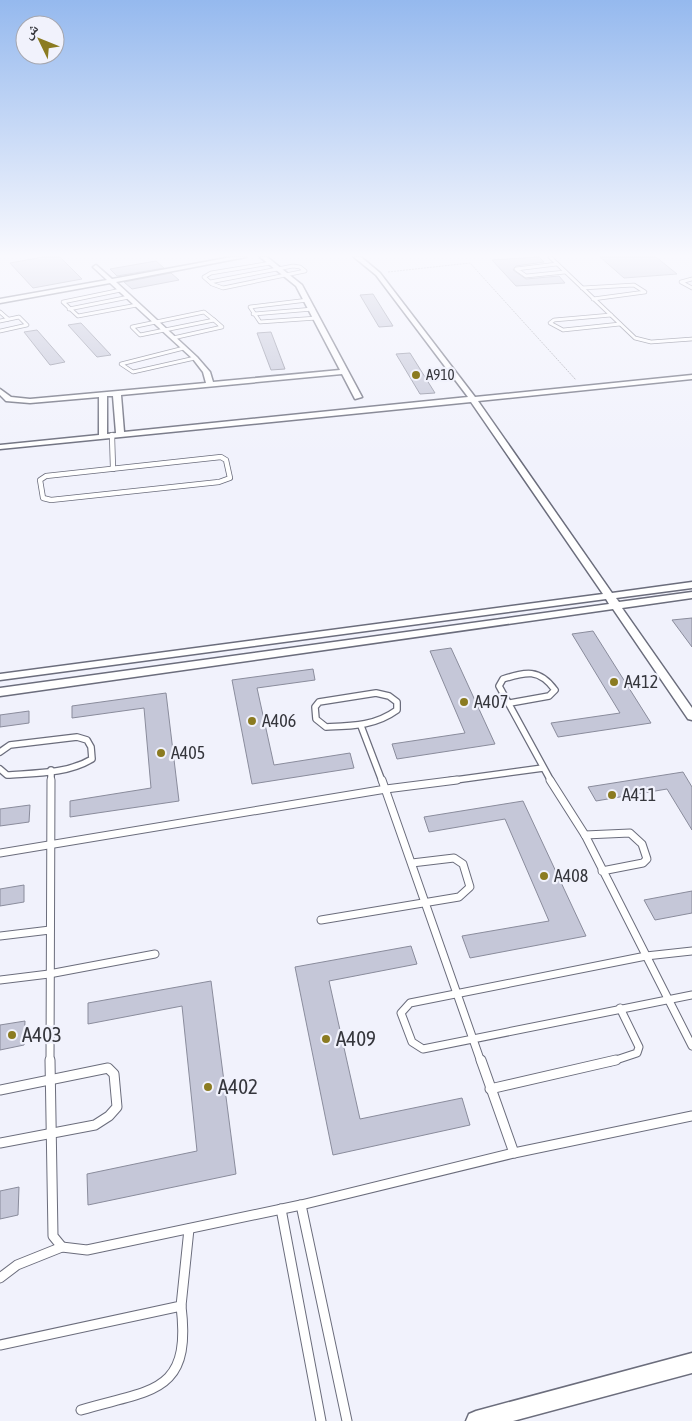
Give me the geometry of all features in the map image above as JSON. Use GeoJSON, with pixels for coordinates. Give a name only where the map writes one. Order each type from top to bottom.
{"type":"FeatureCollection","features":[{"type":"Feature","properties":{"kind":"street"},"geometry":{"type":"LineString","coordinates":[[157,323],[195,358],[206,372],[210,384]]}},
{"type":"Feature","properties":{"kind":"street"},"geometry":{"type":"LineString","coordinates":[[320,323],[358,397]]}},
{"type":"Feature","properties":{"kind":"street"},"geometry":{"type":"LineString","coordinates":[[416,323],[474,400],[692,716]]}},
{"type":"Feature","properties":{"kind":"street"},"geometry":{"type":"LineString","coordinates":[[0,391],[2,395],[18,401],[345,372]]}},
{"type":"Feature","properties":{"kind":"street"},"geometry":{"type":"LineString","coordinates":[[0,447],[692,377]]}},
{"type":"Feature","properties":{"kind":"street"},"geometry":{"type":"LineString","coordinates":[[116,435],[117,393]]}},
{"type":"Feature","properties":{"kind":"street"},"geometry":{"type":"LineString","coordinates":[[103,394],[104,436]]}},
{"type":"Feature","properties":{"kind":"street"},"geometry":{"type":"LineString","coordinates":[[0,677],[692,585]]}},
{"type":"Feature","properties":{"kind":"street"},"geometry":{"type":"LineString","coordinates":[[0,692],[692,595]]}},
{"type":"Feature","properties":{"kind":"street"},"geometry":{"type":"LineString","coordinates":[[476,1421],[692,1363]]}},
{"type":"Feature","properties":{"kind":"lane"},"geometry":{"type":"LineString","coordinates":[[0,331],[27,325],[26,323]]}},
{"type":"Feature","properties":{"kind":"lane"},"geometry":{"type":"LineString","coordinates":[[150,323],[132,327],[140,335],[197,323]]}},
{"type":"Feature","properties":{"kind":"lane"},"geometry":{"type":"LineString","coordinates":[[173,338],[222,327],[218,323]]}},
{"type":"Feature","properties":{"kind":"lane"},"geometry":{"type":"LineString","coordinates":[[551,323],[563,330],[620,324],[635,338],[643,341],[692,339]]}},
{"type":"Feature","properties":{"kind":"lane"},"geometry":{"type":"LineString","coordinates":[[184,348],[126,361],[121,364],[133,372],[195,358]]}},
{"type":"Feature","properties":{"kind":"lane"},"geometry":{"type":"LineString","coordinates":[[113,468],[116,435]]}},
{"type":"Feature","properties":{"kind":"lane"},"geometry":{"type":"LineString","coordinates":[[220,457],[226,460],[230,478],[219,482],[51,500],[43,498],[40,480],[46,476],[113,468],[220,457]]}},
{"type":"Feature","properties":{"kind":"lane"},"geometry":{"type":"LineString","coordinates":[[510,703],[549,696],[555,690],[546,678],[526,672],[502,680],[499,686],[510,703],[543,768],[585,835],[692,1046]]}},
{"type":"Feature","properties":{"kind":"lane"},"geometry":{"type":"LineString","coordinates":[[376,693],[389,696],[397,702],[398,710],[386,720],[361,726],[326,727],[316,719],[315,708],[320,702],[376,693]]}},
{"type":"Feature","properties":{"kind":"lane"},"geometry":{"type":"LineString","coordinates":[[361,726],[386,789],[473,1041],[514,1153]]}},
{"type":"Feature","properties":{"kind":"lane"},"geometry":{"type":"LineString","coordinates":[[0,752],[10,745],[77,737],[87,740],[91,747],[92,759],[85,764],[75,767],[7,775],[0,769]]}},
{"type":"Feature","properties":{"kind":"lane"},"geometry":{"type":"LineString","coordinates":[[0,853],[386,789],[543,768]]}},
{"type":"Feature","properties":{"kind":"lane"},"geometry":{"type":"LineString","coordinates":[[51,770],[48,974],[53,1236],[62,1247]]}},
{"type":"Feature","properties":{"kind":"lane"},"geometry":{"type":"LineString","coordinates":[[585,835],[630,833],[639,840],[646,850],[647,859],[643,863],[602,871]]}},
{"type":"Feature","properties":{"kind":"lane"},"geometry":{"type":"LineString","coordinates":[[321,920],[459,897],[470,887],[463,864],[454,858],[412,863]]}},
{"type":"Feature","properties":{"kind":"lane"},"geometry":{"type":"LineString","coordinates":[[0,936],[50,930]]}},
{"type":"Feature","properties":{"kind":"lane"},"geometry":{"type":"LineString","coordinates":[[692,951],[646,956],[410,1003],[401,1013],[412,1042],[423,1049],[473,1041],[620,1008],[692,996]]}},
{"type":"Feature","properties":{"kind":"lane"},"geometry":{"type":"LineString","coordinates":[[0,980],[48,974],[155,954]]}},
{"type":"Feature","properties":{"kind":"lane"},"geometry":{"type":"LineString","coordinates":[[490,1089],[637,1054],[639,1046],[620,1008]]}},
{"type":"Feature","properties":{"kind":"lane"},"geometry":{"type":"LineString","coordinates":[[0,1090],[108,1068],[114,1074],[117,1107],[109,1116],[95,1125],[0,1143]]}},
{"type":"Feature","properties":{"kind":"lane"},"geometry":{"type":"LineString","coordinates":[[0,1278],[17,1265],[62,1247],[87,1250],[189,1229],[301,1205],[514,1153],[692,1116]]}},
{"type":"Feature","properties":{"kind":"lane"},"geometry":{"type":"LineString","coordinates":[[301,1205],[347,1421]]}},
{"type":"Feature","properties":{"kind":"lane"},"geometry":{"type":"LineString","coordinates":[[281,1209],[321,1421]]}},
{"type":"Feature","properties":{"kind":"lane"},"geometry":{"type":"LineString","coordinates":[[81,1410],[158,1387],[168,1380],[181,1362],[186,1341],[181,1306],[189,1229]]}},
{"type":"Feature","properties":{"kind":"lane"},"geometry":{"type":"LineString","coordinates":[[0,1344],[181,1306]]}},
{"type":"Feature","properties":{"kind":"path"},"geometry":{"type":"LineString","coordinates":[[524,323],[583,388]]}},
{"type":"Feature","properties":{"kind":"building"},"geometry":{"type":"Polygon","coordinates":[[[81,323],[111,355],[97,357],[68,325],[81,323]]]}},
{"type":"Feature","properties":{"kind":"building"},"geometry":{"type":"Polygon","coordinates":[[[377,323],[391,323],[393,326],[379,327],[377,323]]]}},
{"type":"Feature","properties":{"kind":"building"},"geometry":{"type":"Polygon","coordinates":[[[37,330],[65,362],[50,365],[24,332],[37,330]]]}},
{"type":"Feature","properties":{"kind":"building"},"geometry":{"type":"Polygon","coordinates":[[[271,332],[285,369],[271,370],[257,333],[271,332]]]}},
{"type":"Feature","properties":{"kind":"building"},"geometry":{"type":"Polygon","coordinates":[[[410,353],[435,393],[420,394],[396,354],[410,353]]]}},
{"type":"Feature","properties":{"kind":"building"},"geometry":{"type":"Polygon","coordinates":[[[692,618],[692,647],[672,620],[692,618]]]}},
{"type":"Feature","properties":{"kind":"building","name":"A412"},"geometry":{"type":"Polygon","coordinates":[[[593,631],[651,723],[558,737],[551,723],[620,713],[572,634],[593,631]]]}},
{"type":"Feature","properties":{"kind":"building","name":"A407"},"geometry":{"type":"Polygon","coordinates":[[[451,648],[495,744],[397,759],[392,744],[465,733],[430,651],[451,648]]]}},
{"type":"Feature","properties":{"kind":"building","name":"A406"},"geometry":{"type":"Polygon","coordinates":[[[313,669],[315,680],[257,688],[274,765],[350,753],[354,768],[252,784],[232,680],[313,669]]]}},
{"type":"Feature","properties":{"kind":"building","name":"A405"},"geometry":{"type":"Polygon","coordinates":[[[166,693],[179,801],[70,817],[70,801],[151,788],[144,708],[72,718],[72,706],[166,693]]]}},
{"type":"Feature","properties":{"kind":"building"},"geometry":{"type":"Polygon","coordinates":[[[29,711],[29,723],[0,727],[0,715],[29,711]]]}},
{"type":"Feature","properties":{"kind":"building","name":"A411"},"geometry":{"type":"Polygon","coordinates":[[[683,772],[692,787],[692,830],[667,789],[596,801],[588,787],[683,772]]]}},
{"type":"Feature","properties":{"kind":"building","name":"A408"},"geometry":{"type":"Polygon","coordinates":[[[523,801],[586,936],[470,958],[462,936],[549,921],[505,819],[429,832],[424,817],[523,801]]]}},
{"type":"Feature","properties":{"kind":"building"},"geometry":{"type":"Polygon","coordinates":[[[30,805],[29,822],[0,826],[0,809],[30,805]]]}},
{"type":"Feature","properties":{"kind":"building"},"geometry":{"type":"Polygon","coordinates":[[[24,885],[24,902],[0,906],[0,889],[24,885]]]}},
{"type":"Feature","properties":{"kind":"building"},"geometry":{"type":"Polygon","coordinates":[[[692,891],[692,913],[655,920],[644,900],[692,891]]]}},
{"type":"Feature","properties":{"kind":"building","name":"A409"},"geometry":{"type":"Polygon","coordinates":[[[411,946],[417,964],[329,981],[360,1119],[462,1098],[470,1125],[333,1155],[295,967],[411,946]]]}},
{"type":"Feature","properties":{"kind":"building","name":"A402"},"geometry":{"type":"Polygon","coordinates":[[[211,981],[236,1174],[88,1205],[87,1174],[197,1151],[182,1006],[88,1024],[88,1003],[211,981]]]}},
{"type":"Feature","properties":{"kind":"building","name":"A403"},"geometry":{"type":"Polygon","coordinates":[[[25,1021],[24,1045],[0,1050],[0,1025],[25,1021]]]}},
{"type":"Feature","properties":{"kind":"building"},"geometry":{"type":"Polygon","coordinates":[[[19,1187],[18,1215],[0,1219],[0,1191],[19,1187]]]}},
{"type":"Feature","properties":{"kind":"place","name":"A910"},"geometry":{"type":"Point","coordinates":[416,375]}},
{"type":"Feature","properties":{"kind":"place","name":"A412"},"geometry":{"type":"Point","coordinates":[614,682]}},
{"type":"Feature","properties":{"kind":"place","name":"A407"},"geometry":{"type":"Point","coordinates":[464,702]}},
{"type":"Feature","properties":{"kind":"place","name":"A406"},"geometry":{"type":"Point","coordinates":[252,721]}},
{"type":"Feature","properties":{"kind":"place","name":"A405"},"geometry":{"type":"Point","coordinates":[161,753]}},
{"type":"Feature","properties":{"kind":"place","name":"A411"},"geometry":{"type":"Point","coordinates":[612,795]}},
{"type":"Feature","properties":{"kind":"place","name":"A408"},"geometry":{"type":"Point","coordinates":[544,876]}},
{"type":"Feature","properties":{"kind":"place","name":"A403"},"geometry":{"type":"Point","coordinates":[12,1035]}},
{"type":"Feature","properties":{"kind":"place","name":"A409"},"geometry":{"type":"Point","coordinates":[326,1039]}},
{"type":"Feature","properties":{"kind":"place","name":"A402"},"geometry":{"type":"Point","coordinates":[208,1087]}}]}
